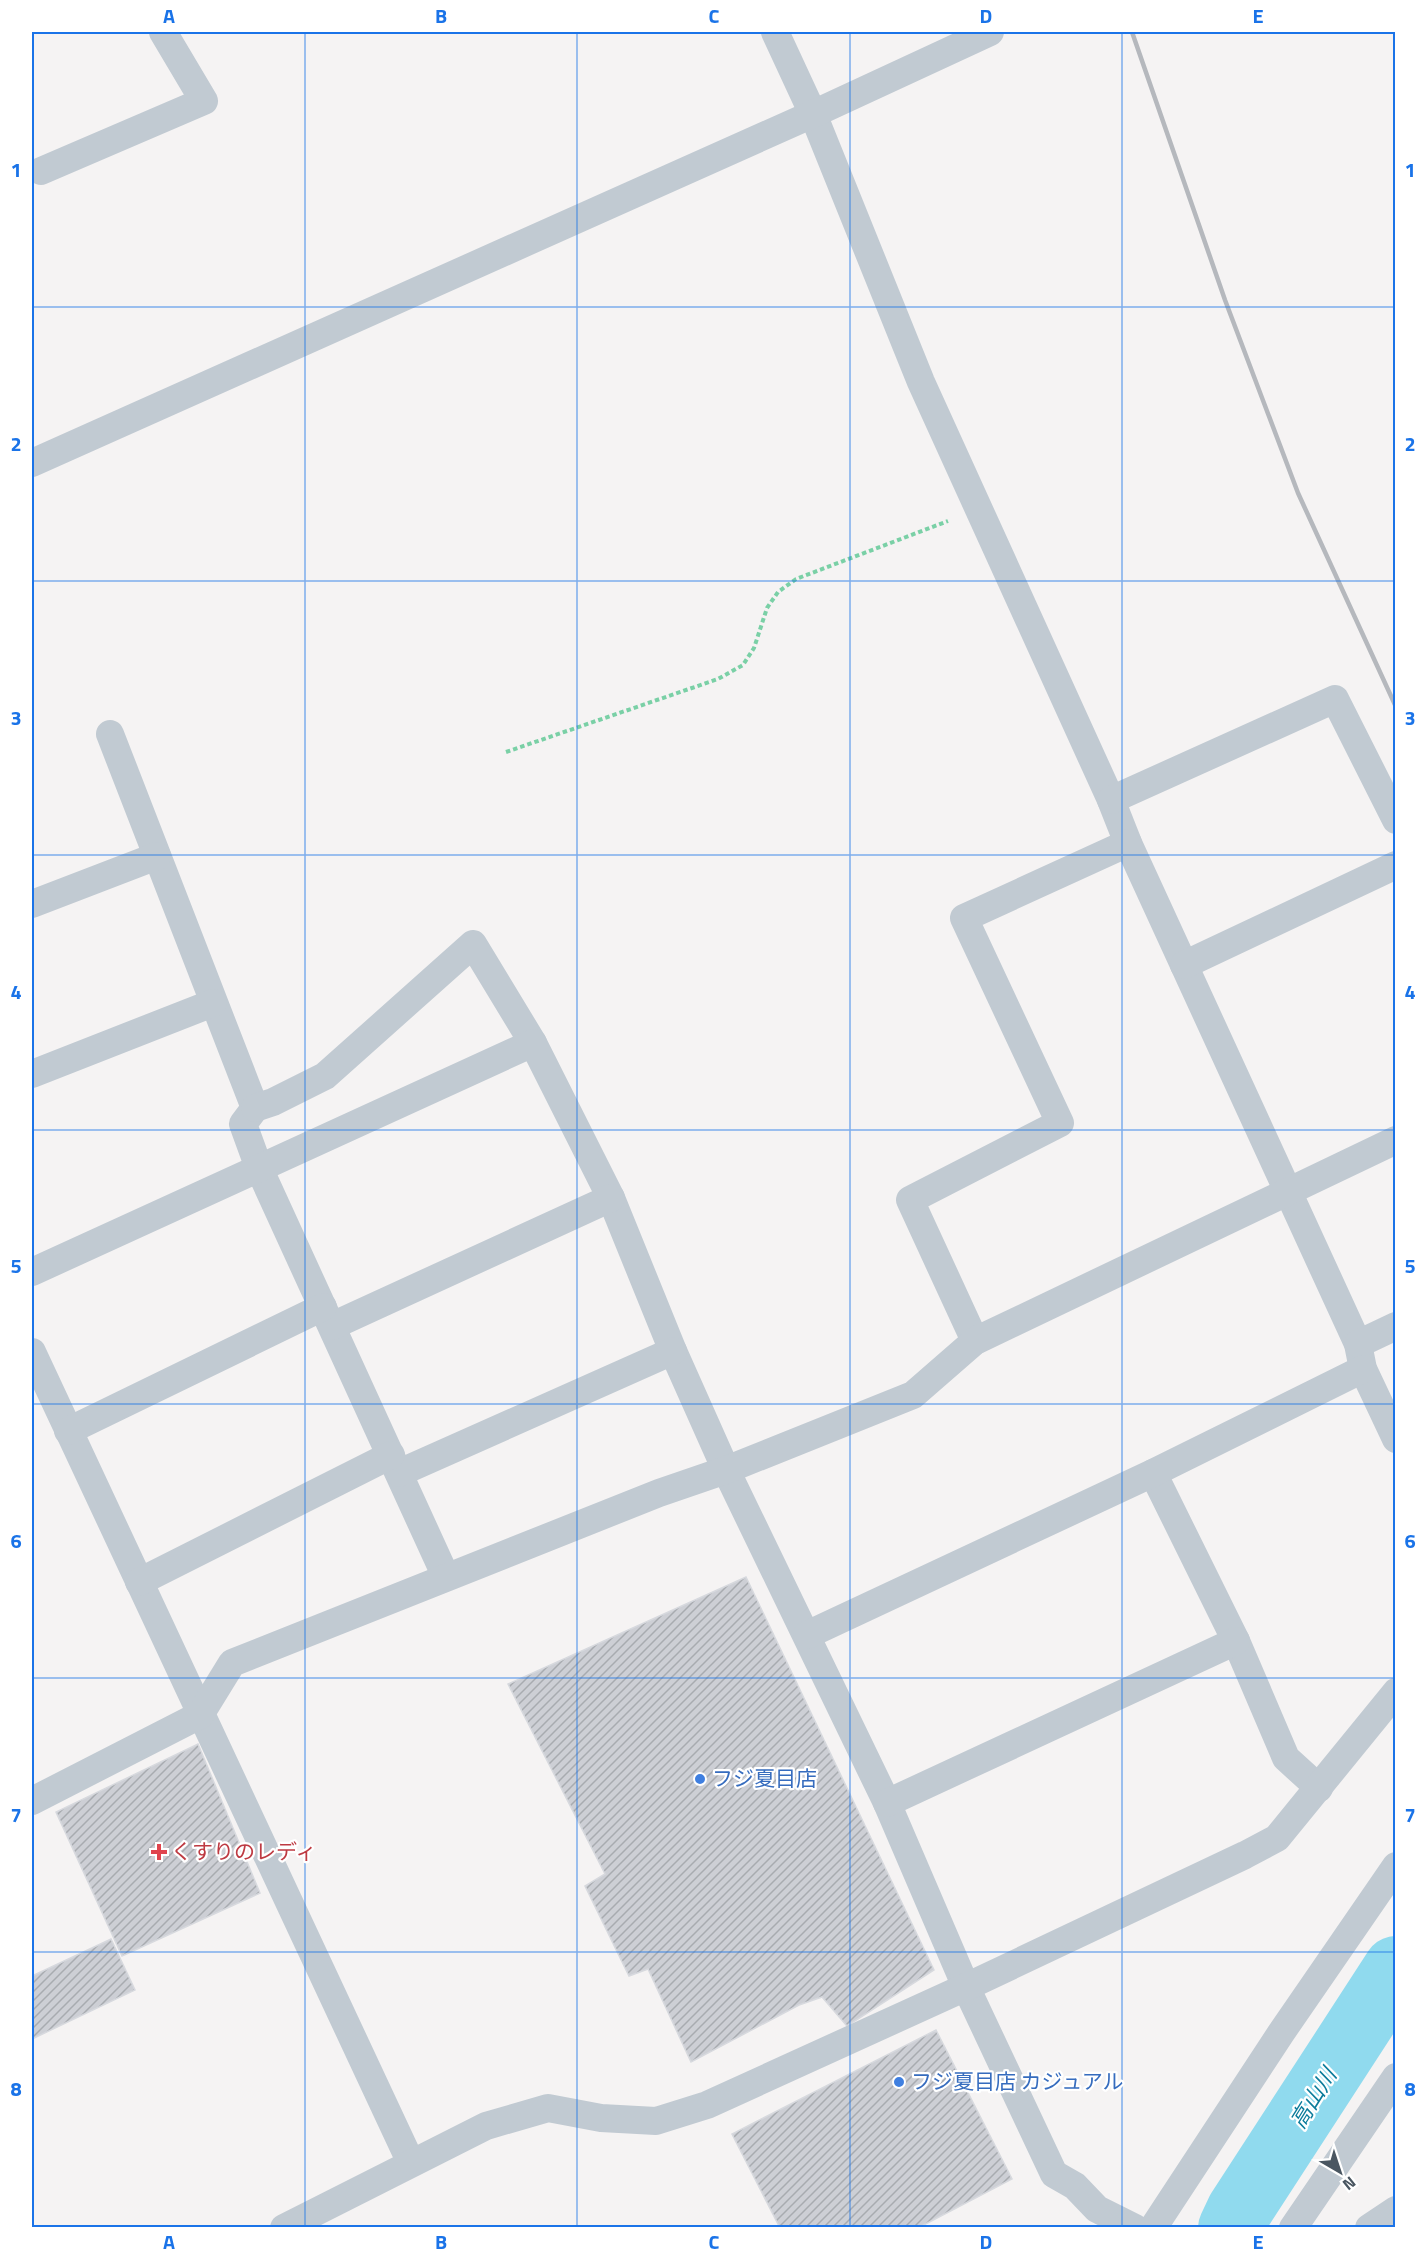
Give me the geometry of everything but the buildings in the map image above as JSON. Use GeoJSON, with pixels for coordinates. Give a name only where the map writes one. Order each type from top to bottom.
{"type":"FeatureCollection","features":[{"type":"Feature","properties":{"kind":"street"},"geometry":{"type":"LineString","coordinates":[[42,171],[204,101],[163,32]]}},
{"type":"Feature","properties":{"kind":"street"},"geometry":{"type":"LineString","coordinates":[[775,32],[813,114],[921,382],[1111,800],[1128,843],[1288,1190],[1395,1439]]}},
{"type":"Feature","properties":{"kind":"street"},"geometry":{"type":"LineString","coordinates":[[32,463],[813,114],[990,32]]}},
{"type":"Feature","properties":{"kind":"street"},"geometry":{"type":"LineString","coordinates":[[1111,800],[1335,699],[1395,820]]}},
{"type":"Feature","properties":{"kind":"street"},"geometry":{"type":"LineString","coordinates":[[110,734],[255,1108]]}},
{"type":"Feature","properties":{"kind":"street"},"geometry":{"type":"LineString","coordinates":[[975,1341],[910,1200],[1060,1123],[963,918],[1128,843]]}},
{"type":"Feature","properties":{"kind":"street"},"geometry":{"type":"LineString","coordinates":[[32,904],[157,856]]}},
{"type":"Feature","properties":{"kind":"street"},"geometry":{"type":"LineString","coordinates":[[1184,965],[1395,865]]}},
{"type":"Feature","properties":{"kind":"street"},"geometry":{"type":"LineString","coordinates":[[447,1577],[259,1168],[243,1124],[255,1108],[273,1102],[325,1076],[473,944],[533,1042],[611,1198],[673,1351],[726,1470],[887,1803],[966,1987],[1054,2174],[1075,2186],[1098,2209],[1135,2228]]}},
{"type":"Feature","properties":{"kind":"street"},"geometry":{"type":"LineString","coordinates":[[32,1074],[213,1003]]}},
{"type":"Feature","properties":{"kind":"street"},"geometry":{"type":"LineString","coordinates":[[32,1272],[533,1042]]}},
{"type":"Feature","properties":{"kind":"street"},"geometry":{"type":"LineString","coordinates":[[32,1801],[200,1715],[232,1663],[659,1493],[726,1470],[913,1395],[975,1341],[1395,1140]]}},
{"type":"Feature","properties":{"kind":"street"},"geometry":{"type":"LineString","coordinates":[[68,1431],[328,1317],[611,1198]]}},
{"type":"Feature","properties":{"kind":"street"},"geometry":{"type":"LineString","coordinates":[[807,1635],[1153,1473],[1360,1357],[1395,1326]]}},
{"type":"Feature","properties":{"kind":"street"},"geometry":{"type":"LineString","coordinates":[[138,1582],[395,1464],[673,1351]]}},
{"type":"Feature","properties":{"kind":"street"},"geometry":{"type":"LineString","coordinates":[[32,1352],[411,2163]]}},
{"type":"Feature","properties":{"kind":"street"},"geometry":{"type":"LineString","coordinates":[[1153,1473],[1236,1641],[1286,1758],[1319,1788]]}},
{"type":"Feature","properties":{"kind":"street"},"geometry":{"type":"LineString","coordinates":[[887,1803],[1236,1641]]}},
{"type":"Feature","properties":{"kind":"street"},"geometry":{"type":"LineString","coordinates":[[284,2228],[486,2126],[548,2108],[601,2118],[656,2121],[707,2105],[966,1987],[1277,1838],[1395,1692]]}},
{"type":"Feature","properties":{"kind":"street"},"geometry":{"type":"LineString","coordinates":[[1153,2228],[1281,2033],[1395,1866]]}},
{"type":"Feature","properties":{"kind":"street"},"geometry":{"type":"LineString","coordinates":[[1293,2228],[1395,2077]]}},
{"type":"Feature","properties":{"kind":"street"},"geometry":{"type":"LineString","coordinates":[[1317,2228],[1328,2205],[1334,2167]]}},
{"type":"Feature","properties":{"kind":"street"},"geometry":{"type":"LineString","coordinates":[[1369,2228],[1395,2210]]}},
{"type":"Feature","properties":{"kind":"path"},"geometry":{"type":"LineString","coordinates":[[506,752],[718,679],[743,665],[754,648],[766,608],[778,592],[796,579],[979,509]]}},
{"type":"Feature","properties":{"kind":"waterway","name":"高山川"},"geometry":{"type":"LineString","coordinates":[[1231,2228],[1239,2211],[1396,1969]]}},
{"type":"Feature","properties":{"kind":"railway"},"geometry":{"type":"LineString","coordinates":[[1132,32],[1225,300],[1298,493],[1396,707]]}},
{"type":"Feature","properties":{"kind":"place","name":"フジ夏目店"},"geometry":{"type":"Point","coordinates":[700,1779]}},
{"type":"Feature","properties":{"kind":"place","name":"くすりのレディ"},"geometry":{"type":"Point","coordinates":[159,1852]}},
{"type":"Feature","properties":{"kind":"place","name":"フジ夏目店 カジュアル"},"geometry":{"type":"Point","coordinates":[899,2082]}}]}
